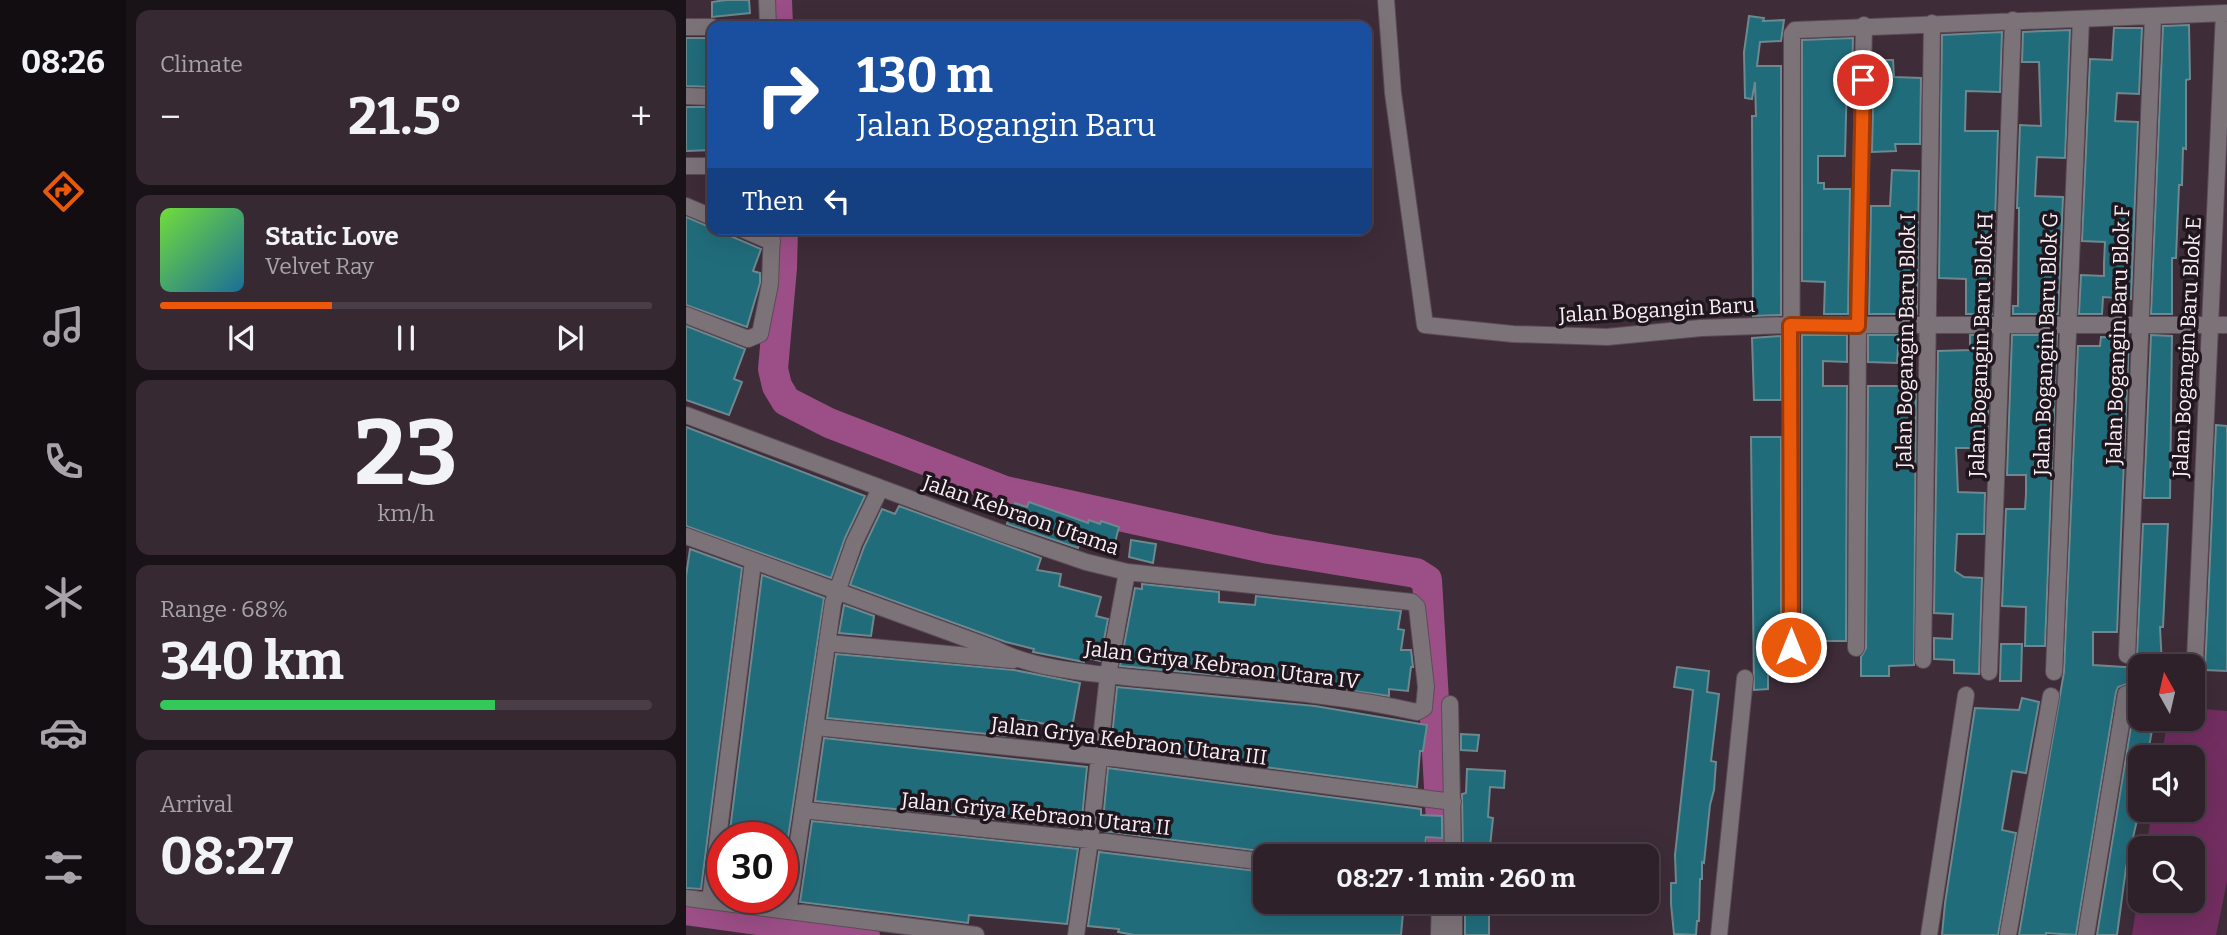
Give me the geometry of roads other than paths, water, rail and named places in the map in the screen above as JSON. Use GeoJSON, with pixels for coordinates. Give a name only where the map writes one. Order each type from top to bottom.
{"type":"FeatureCollection","features":[{"type":"Feature","properties":{"kind":"street"},"geometry":{"type":"LineString","coordinates":[[766,0],[768,21]]}},
{"type":"Feature","properties":{"kind":"street","name":"Jalan Bogangin Baru"},"geometry":{"type":"LineString","coordinates":[[1386,0],[1393,93],[1425,325],[1513,334],[1607,337],[1701,328],[1790,325],[2227,325]]}},
{"type":"Feature","properties":{"kind":"street"},"geometry":{"type":"LineString","coordinates":[[1791,647],[1792,34],[1799,28],[2226,13]]}},
{"type":"Feature","properties":{"kind":"street","name":"Jalan Bogangin Baru Blok E"},"geometry":{"type":"LineString","coordinates":[[2195,654],[2226,13]]}},
{"type":"Feature","properties":{"kind":"street","name":"Jalan Bogangin Baru Blok F"},"geometry":{"type":"LineString","coordinates":[[2127,655],[2154,17]]}},
{"type":"Feature","properties":{"kind":"street","name":"Jalan Bogangin Baru Blok G"},"geometry":{"type":"LineString","coordinates":[[2054,672],[2081,19]]}},
{"type":"Feature","properties":{"kind":"street","name":"Jalan Bogangin Baru Blok H"},"geometry":{"type":"LineString","coordinates":[[1990,671],[2013,20]]}},
{"type":"Feature","properties":{"kind":"street","name":"Jalan Bogangin Baru Blok I"},"geometry":{"type":"LineString","coordinates":[[1923,660],[1931,23]]}},
{"type":"Feature","properties":{"kind":"street"},"geometry":{"type":"LineString","coordinates":[[1856,648],[1858,326],[1864,25]]}},
{"type":"Feature","properties":{"kind":"street"},"geometry":{"type":"LineString","coordinates":[[686,27],[707,27]]}},
{"type":"Feature","properties":{"kind":"street"},"geometry":{"type":"LineString","coordinates":[[686,96],[707,97]]}},
{"type":"Feature","properties":{"kind":"street"},"geometry":{"type":"LineString","coordinates":[[686,166],[707,166]]}},
{"type":"Feature","properties":{"kind":"street"},"geometry":{"type":"LineString","coordinates":[[686,206],[707,215]]}},
{"type":"Feature","properties":{"kind":"street"},"geometry":{"type":"LineString","coordinates":[[686,315],[748,339],[760,334],[770,284],[772,236]]}},
{"type":"Feature","properties":{"kind":"street","name":"Jalan Kebraon Utama"},"geometry":{"type":"LineString","coordinates":[[686,415],[1056,552],[1127,572],[1412,602],[1418,607],[1426,680],[1422,710]]}},
{"type":"Feature","properties":{"kind":"street"},"geometry":{"type":"LineString","coordinates":[[798,844],[836,592],[880,489]]}},
{"type":"Feature","properties":{"kind":"street","name":"Jalan Griya Kebraon Utara IV"},"geometry":{"type":"LineString","coordinates":[[686,536],[995,649],[1016,660]]}},
{"type":"Feature","properties":{"kind":"street"},"geometry":{"type":"LineString","coordinates":[[719,822],[753,562]]}},
{"type":"Feature","properties":{"kind":"street"},"geometry":{"type":"LineString","coordinates":[[1076,935],[1090,840],[1108,675],[1127,572]]}},
{"type":"Feature","properties":{"kind":"street","name":"Jalan Griya Kebraon Utara IV"},"geometry":{"type":"LineString","coordinates":[[828,643],[999,661],[1016,660],[1108,675],[1340,699],[1417,712],[1422,710]]}},
{"type":"Feature","properties":{"kind":"street"},"geometry":{"type":"LineString","coordinates":[[1719,935],[1745,678]]}},
{"type":"Feature","properties":{"kind":"street"},"geometry":{"type":"LineString","coordinates":[[2086,935],[2126,694]]}},
{"type":"Feature","properties":{"kind":"street"},"geometry":{"type":"LineString","coordinates":[[1929,935],[1966,695]]}},
{"type":"Feature","properties":{"kind":"street"},"geometry":{"type":"LineString","coordinates":[[2008,935],[2051,696]]}},
{"type":"Feature","properties":{"kind":"street"},"geometry":{"type":"LineString","coordinates":[[1450,705],[1453,844]]}},
{"type":"Feature","properties":{"kind":"street","name":"Jalan Griya Kebraon Utara III"},"geometry":{"type":"LineString","coordinates":[[816,727],[1097,757],[1452,802]]}},
{"type":"Feature","properties":{"kind":"street","name":"Jalan Griya Kebraon Utara II"},"geometry":{"type":"LineString","coordinates":[[803,810],[1090,840],[1253,860]]}},
{"type":"Feature","properties":{"kind":"street"},"geometry":{"type":"LineString","coordinates":[[686,898],[707,901]]}},
{"type":"Feature","properties":{"kind":"street"},"geometry":{"type":"LineString","coordinates":[[798,912],[976,935]]}},
{"type":"Feature","properties":{"kind":"street"},"geometry":{"type":"LineString","coordinates":[[1439,935],[1440,914]]}},
{"type":"Feature","properties":{"kind":"street"},"geometry":{"type":"LineString","coordinates":[[1454,914],[1454,935]]}},
{"type":"Feature","properties":{"kind":"waterway"},"geometry":{"type":"LineString","coordinates":[[777,0],[778,21]]}},
{"type":"Feature","properties":{"kind":"waterway"},"geometry":{"type":"LineString","coordinates":[[783,235],[773,369],[777,386],[786,401],[829,423],[1005,491],[1269,549],[1416,573],[1427,580],[1442,844]]}},
{"type":"Feature","properties":{"kind":"waterway"},"geometry":{"type":"LineString","coordinates":[[686,910],[865,935]]}}]}
